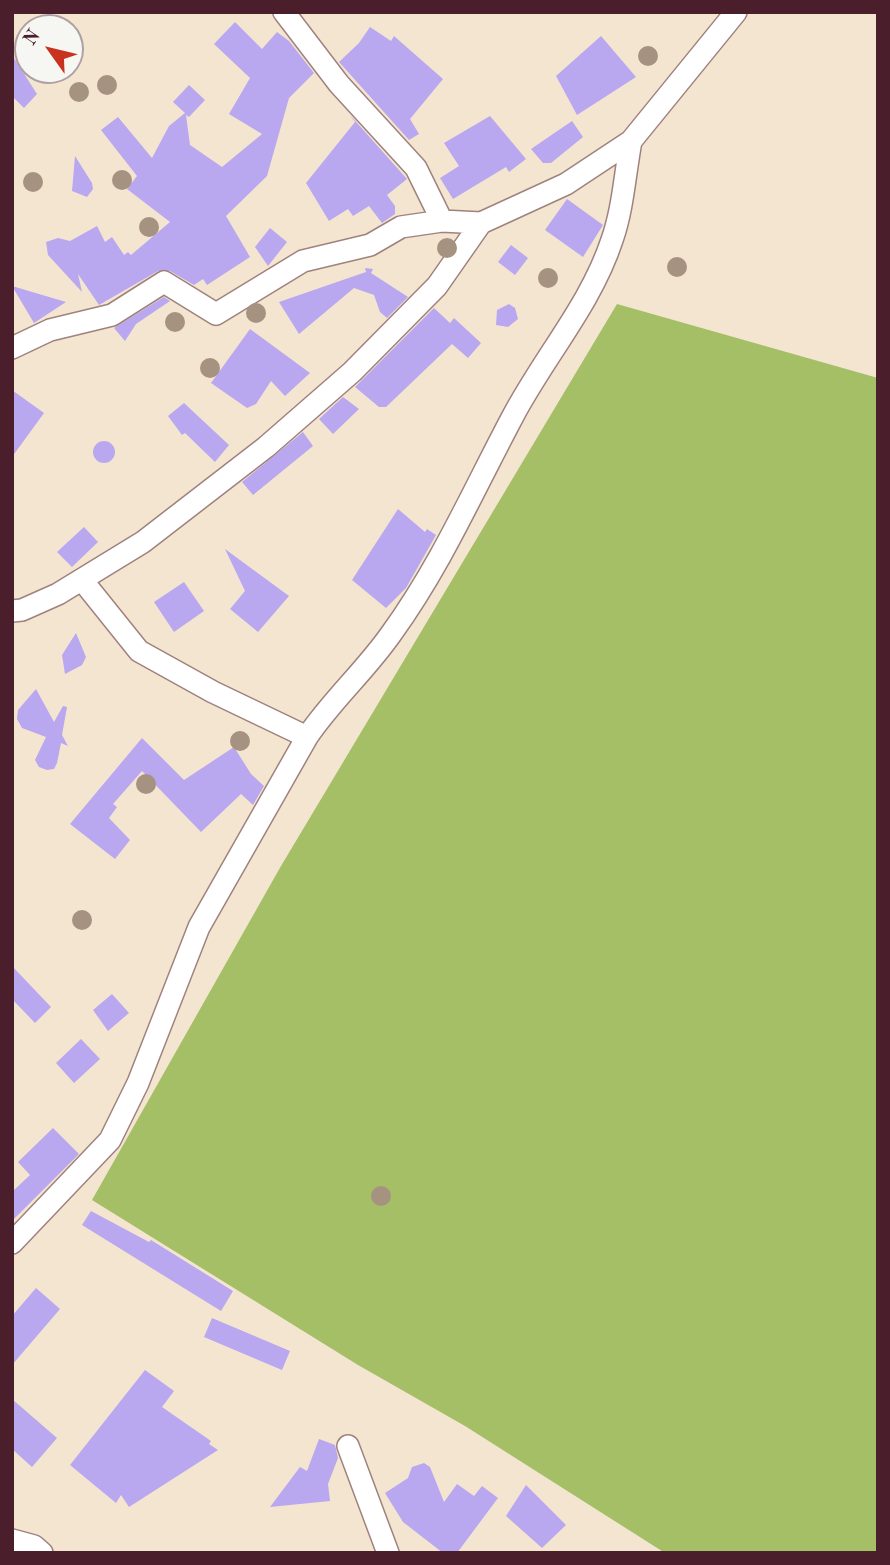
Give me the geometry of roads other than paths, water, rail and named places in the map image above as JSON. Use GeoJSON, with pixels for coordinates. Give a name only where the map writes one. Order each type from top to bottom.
{"type":"FeatureCollection","features":[{"type":"Feature","properties":{"kind":"street"},"geometry":{"type":"LineString","coordinates":[[284,12],[339,84],[416,168],[442,221]]}},
{"type":"Feature","properties":{"kind":"street"},"geometry":{"type":"LineString","coordinates":[[12,348],[50,330],[112,315],[164,282],[216,314],[303,261],[335,250],[370,244],[401,228],[442,221],[481,223],[566,184],[631,141],[736,12]]}},
{"type":"Feature","properties":{"kind":"street"},"geometry":{"type":"LineString","coordinates":[[12,1242],[110,1140],[138,1083],[199,927],[307,737],[327,708],[371,661],[416,598],[457,530],[533,378],[582,306],[612,240],[631,141]]}},
{"type":"Feature","properties":{"kind":"street"},"geometry":{"type":"LineString","coordinates":[[12,611],[58,594],[143,542],[266,447],[352,372],[437,286],[481,223]]}},
{"type":"Feature","properties":{"kind":"street"},"geometry":{"type":"LineString","coordinates":[[82,580],[139,651],[213,692],[307,737]]}},
{"type":"Feature","properties":{"kind":"street"},"geometry":{"type":"LineString","coordinates":[[348,1447],[388,1553]]}},
{"type":"Feature","properties":{"kind":"street"},"geometry":{"type":"LineString","coordinates":[[12,1540],[34,1546],[42,1553]]}}]}
